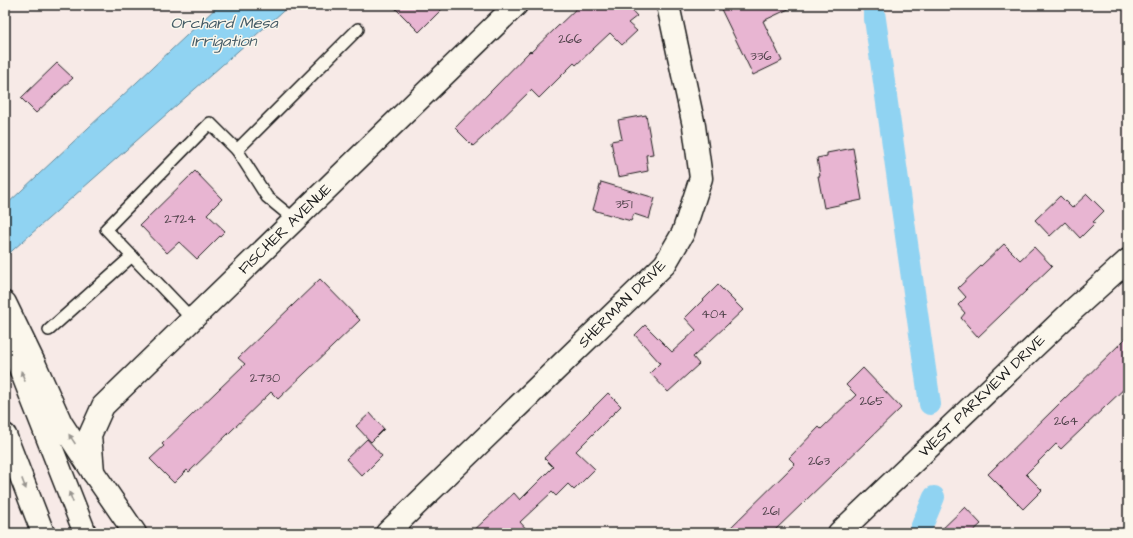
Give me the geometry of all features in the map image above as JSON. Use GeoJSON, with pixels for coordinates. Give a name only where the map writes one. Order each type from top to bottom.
{"type":"FeatureCollection","features":[{"type":"Feature","properties":{"kind":"main road","name":"FISCHER AVENUE"},"geometry":{"type":"LineString","coordinates":[[94,472],[90,435],[103,406],[516,5]]}},
{"type":"Feature","properties":{"kind":"main road","name":"SHERMAN DRIVE"},"geometry":{"type":"LineString","coordinates":[[387,533],[665,264],[683,233],[700,178],[694,126],[668,5]]}},
{"type":"Feature","properties":{"kind":"main road","name":"WEST PARKVIEW DRIVE"},"geometry":{"type":"LineString","coordinates":[[838,533],[1073,310],[1128,260]]}},
{"type":"Feature","properties":{"kind":"main road"},"geometry":{"type":"LineString","coordinates":[[5,303],[61,423],[135,533]]}},
{"type":"Feature","properties":{"kind":"main road"},"geometry":{"type":"LineString","coordinates":[[5,330],[85,533]]}},
{"type":"Feature","properties":{"kind":"main road"},"geometry":{"type":"LineString","coordinates":[[5,435],[43,533]]}},
{"type":"Feature","properties":{"kind":"lane"},"geometry":{"type":"LineString","coordinates":[[237,150],[358,29]]}},
{"type":"Feature","properties":{"kind":"lane"},"geometry":{"type":"LineString","coordinates":[[192,319],[106,229],[210,123],[237,150],[267,197],[295,220]]}},
{"type":"Feature","properties":{"kind":"lane"},"geometry":{"type":"LineString","coordinates":[[49,330],[132,256]]}},
{"type":"Feature","properties":{"kind":"water","name":"Orchard Mesa Irrigation"},"geometry":{"type":"Polygon","coordinates":[[[219,5],[290,5],[5,257],[5,206],[219,5]]]}},
{"type":"Feature","properties":{"kind":"building"},"geometry":{"type":"Polygon","coordinates":[[[392,5],[446,5],[419,32],[392,5]]]}},
{"type":"Feature","properties":{"kind":"building"},"geometry":{"type":"Polygon","coordinates":[[[580,5],[627,5],[637,16],[628,23],[637,31],[622,45],[610,33],[576,65],[574,63],[539,98],[531,90],[473,146],[455,128],[530,51],[531,52],[580,5]]]}},
{"type":"Feature","properties":{"kind":"building"},"geometry":{"type":"Polygon","coordinates":[[[719,5],[797,5],[763,21],[782,61],[753,75],[719,5]]]}},
{"type":"Feature","properties":{"kind":"building"},"geometry":{"type":"Polygon","coordinates":[[[57,63],[73,78],[36,113],[21,98],[57,63]]]}},
{"type":"Feature","properties":{"kind":"building"},"geometry":{"type":"Polygon","coordinates":[[[646,115],[653,154],[646,155],[648,171],[618,177],[611,141],[622,139],[618,120],[646,115]]]}},
{"type":"Feature","properties":{"kind":"building"},"geometry":{"type":"Polygon","coordinates":[[[853,148],[862,200],[824,208],[818,176],[820,176],[817,158],[827,156],[827,153],[853,148]]]}},
{"type":"Feature","properties":{"kind":"building"},"geometry":{"type":"Polygon","coordinates":[[[195,171],[222,199],[207,214],[225,231],[197,259],[179,242],[167,253],[140,225],[195,171]]]}},
{"type":"Feature","properties":{"kind":"building"},"geometry":{"type":"Polygon","coordinates":[[[601,182],[655,198],[649,219],[634,214],[631,221],[593,210],[601,182]]]}},
{"type":"Feature","properties":{"kind":"building"},"geometry":{"type":"Polygon","coordinates":[[[1087,194],[1104,211],[1093,222],[1095,223],[1080,238],[1065,222],[1050,236],[1035,220],[1060,196],[1072,208],[1087,194]]]}},
{"type":"Feature","properties":{"kind":"building"},"geometry":{"type":"Polygon","coordinates":[[[1004,244],[1020,260],[1034,247],[1052,266],[978,337],[961,318],[965,313],[958,305],[966,297],[958,288],[1004,244]]]}},
{"type":"Feature","properties":{"kind":"building"},"geometry":{"type":"Polygon","coordinates":[[[320,279],[360,320],[278,399],[271,392],[189,472],[187,470],[174,483],[150,459],[164,446],[162,444],[245,364],[238,358],[320,279]]]}},
{"type":"Feature","properties":{"kind":"building"},"geometry":{"type":"Polygon","coordinates":[[[718,285],[743,310],[693,357],[699,364],[668,392],[650,373],[660,363],[635,335],[645,325],[672,352],[696,330],[685,318],[718,285]]]}},
{"type":"Feature","properties":{"kind":"building"},"geometry":{"type":"Polygon","coordinates":[[[1128,336],[1128,385],[1061,449],[1056,444],[1026,474],[1042,490],[1023,509],[988,474],[1128,336]]]}},
{"type":"Feature","properties":{"kind":"building"},"geometry":{"type":"Polygon","coordinates":[[[863,368],[901,408],[772,533],[725,533],[795,464],[789,458],[819,427],[821,429],[856,395],[846,385],[863,368]]]}},
{"type":"Feature","properties":{"kind":"building"},"geometry":{"type":"Polygon","coordinates":[[[608,393],[621,406],[576,451],[595,469],[574,490],[568,484],[556,496],[552,492],[520,522],[530,533],[471,533],[514,493],[520,500],[553,467],[544,458],[608,393]]]}},
{"type":"Feature","properties":{"kind":"building"},"geometry":{"type":"Polygon","coordinates":[[[370,413],[384,429],[371,442],[356,426],[370,413]]]}},
{"type":"Feature","properties":{"kind":"building"},"geometry":{"type":"Polygon","coordinates":[[[367,439],[382,456],[362,476],[346,459],[367,439]]]}},
{"type":"Feature","properties":{"kind":"building"},"geometry":{"type":"Polygon","coordinates":[[[965,507],[981,524],[971,533],[938,533],[965,507]]]}},
{"type":"Feature","properties":{"kind":"waterway"},"geometry":{"type":"LineString","coordinates":[[873,5],[930,404]]}},
{"type":"Feature","properties":{"kind":"waterway"},"geometry":{"type":"LineString","coordinates":[[919,533],[934,497]]}}]}
